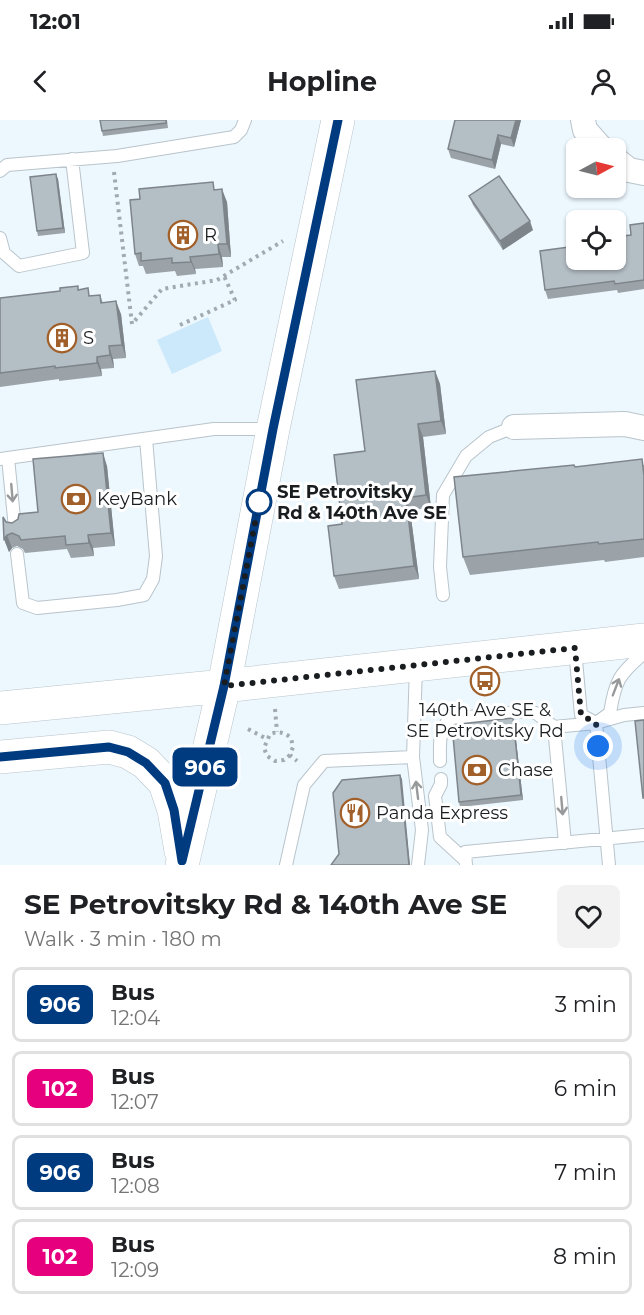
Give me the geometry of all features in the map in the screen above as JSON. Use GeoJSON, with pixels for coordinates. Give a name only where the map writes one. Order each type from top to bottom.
{"type":"FeatureCollection","features":[{"type":"Feature","properties":{"kind":"main road"},"geometry":{"type":"LineString","coordinates":[[182,863],[224,686],[273,429],[338,120]]}},
{"type":"Feature","properties":{"kind":"main road"},"geometry":{"type":"LineString","coordinates":[[0,708],[644,640]]}},
{"type":"Feature","properties":{"kind":"main road"},"geometry":{"type":"LineString","coordinates":[[0,757],[109,747],[128,752],[146,763],[165,783],[174,810],[182,863]]}},
{"type":"Feature","properties":{"kind":"street"},"geometry":{"type":"LineString","coordinates":[[583,120],[585,130],[592,138]]}},
{"type":"Feature","properties":{"kind":"street"},"geometry":{"type":"LineString","coordinates":[[626,168],[644,172]]}},
{"type":"Feature","properties":{"kind":"street"},"geometry":{"type":"LineString","coordinates":[[514,427],[624,424],[644,428]]}},
{"type":"Feature","properties":{"kind":"lane"},"geometry":{"type":"LineString","coordinates":[[0,171],[7,165],[112,156],[234,137],[241,130],[245,120]]}},
{"type":"Feature","properties":{"kind":"lane"},"geometry":{"type":"LineString","coordinates":[[0,238],[4,253],[19,266],[83,253],[72,159]]}},
{"type":"Feature","properties":{"kind":"lane"},"geometry":{"type":"LineString","coordinates":[[443,595],[440,567],[443,495],[466,456],[489,437],[514,427]]}},
{"type":"Feature","properties":{"kind":"lane"},"geometry":{"type":"LineString","coordinates":[[15,528],[4,458],[214,429],[273,429]]}},
{"type":"Feature","properties":{"kind":"lane"},"geometry":{"type":"LineString","coordinates":[[17,554],[23,603],[37,608],[144,595],[153,579],[156,556],[146,439]]}},
{"type":"Feature","properties":{"kind":"lane"},"geometry":{"type":"LineString","coordinates":[[575,648],[581,715],[596,723]]}},
{"type":"Feature","properties":{"kind":"lane"},"geometry":{"type":"LineString","coordinates":[[596,723],[610,713],[613,692],[623,670],[644,653]]}},
{"type":"Feature","properties":{"kind":"lane"},"geometry":{"type":"LineString","coordinates":[[416,665],[413,757],[422,830],[418,865]]}},
{"type":"Feature","properties":{"kind":"lane"},"geometry":{"type":"LineString","coordinates":[[440,761],[441,734],[444,724],[450,719],[527,711],[536,713],[554,728],[565,843]]}},
{"type":"Feature","properties":{"kind":"lane"},"geometry":{"type":"LineString","coordinates":[[554,728],[596,723],[624,715],[644,713]]}},
{"type":"Feature","properties":{"kind":"lane"},"geometry":{"type":"LineString","coordinates":[[596,723],[609,865]]}},
{"type":"Feature","properties":{"kind":"lane"},"geometry":{"type":"LineString","coordinates":[[286,865],[304,785],[324,761],[413,757]]}},
{"type":"Feature","properties":{"kind":"lane"},"geometry":{"type":"LineString","coordinates":[[441,779],[435,796],[440,837],[466,863]]}},
{"type":"Feature","properties":{"kind":"lane"},"geometry":{"type":"LineString","coordinates":[[466,863],[465,852],[644,835]]}},
{"type":"Feature","properties":{"kind":"path"},"geometry":{"type":"LineString","coordinates":[[112,156],[132,324],[162,290],[217,280],[317,221]]}},
{"type":"Feature","properties":{"kind":"path"},"geometry":{"type":"LineString","coordinates":[[180,325],[235,300],[224,276]]}},
{"type":"Feature","properties":{"kind":"path"},"geometry":{"type":"LineString","coordinates":[[275,706],[277,732]]}},
{"type":"Feature","properties":{"kind":"path"},"geometry":{"type":"LineString","coordinates":[[248,729],[267,739]]}},
{"type":"Feature","properties":{"kind":"path"},"geometry":{"type":"LineString","coordinates":[[277,732],[285,733],[291,738],[293,747],[290,755],[284,760],[275,761],[267,756],[264,748],[270,734],[277,732]]}},
{"type":"Feature","properties":{"kind":"path"},"geometry":{"type":"LineString","coordinates":[[290,755],[297,761]]}},
{"type":"Feature","properties":{"kind":"shaded area"},"geometry":{"type":"Polygon","coordinates":[[[208,317],[222,351],[172,374],[157,340],[208,317]]]}},
{"type":"Feature","properties":{"kind":"building"},"geometry":{"type":"Polygon","coordinates":[[[100,120],[166,120],[166,123],[102,131],[100,120]]]}},
{"type":"Feature","properties":{"kind":"building"},"geometry":{"type":"Polygon","coordinates":[[[455,120],[516,120],[511,138],[498,135],[492,160],[448,149],[455,120]]]}},
{"type":"Feature","properties":{"kind":"building"},"geometry":{"type":"Polygon","coordinates":[[[56,174],[63,228],[37,231],[30,177],[56,174]]]}},
{"type":"Feature","properties":{"kind":"building"},"geometry":{"type":"Polygon","coordinates":[[[499,176],[530,221],[500,241],[469,196],[499,176]]]}},
{"type":"Feature","properties":{"kind":"building","name":"R"},"geometry":{"type":"Polygon","coordinates":[[[213,182],[214,190],[222,189],[227,244],[218,244],[219,254],[190,257],[191,262],[172,263],[172,258],[141,261],[141,253],[135,254],[130,200],[140,199],[139,189],[213,182]]]}},
{"type":"Feature","properties":{"kind":"building"},"geometry":{"type":"Polygon","coordinates":[[[644,223],[644,280],[615,284],[614,281],[545,290],[540,251],[566,247],[566,270],[626,270],[626,236],[631,235],[630,225],[644,223]]]}},
{"type":"Feature","properties":{"kind":"building","name":"S"},"geometry":{"type":"Polygon","coordinates":[[[78,286],[78,290],[88,288],[89,296],[100,295],[101,303],[116,301],[122,345],[109,346],[110,355],[97,357],[97,363],[0,373],[0,298],[60,291],[60,288],[78,286]]]}},
{"type":"Feature","properties":{"kind":"building"},"geometry":{"type":"Polygon","coordinates":[[[435,371],[441,421],[418,424],[426,495],[406,498],[414,566],[334,576],[328,526],[342,524],[334,455],[365,451],[356,380],[435,371]]]}},
{"type":"Feature","properties":{"kind":"building","name":"KeyBank"},"geometry":{"type":"Polygon","coordinates":[[[103,453],[111,533],[88,535],[89,543],[66,545],[65,536],[21,540],[19,536],[12,533],[4,539],[3,517],[6,522],[12,523],[18,519],[19,514],[38,512],[33,459],[103,453]]]}},
{"type":"Feature","properties":{"kind":"building"},"geometry":{"type":"Polygon","coordinates":[[[642,459],[644,539],[463,557],[454,477],[642,459]]]}},
{"type":"Feature","properties":{"kind":"building","name":"Chase"},"geometry":{"type":"Polygon","coordinates":[[[513,718],[521,795],[459,802],[452,725],[513,718]]]}},
{"type":"Feature","properties":{"kind":"building"},"geometry":{"type":"Polygon","coordinates":[[[644,720],[644,798],[643,798],[635,721],[644,720]]]}},
{"type":"Feature","properties":{"kind":"building"},"geometry":{"type":"Polygon","coordinates":[[[400,775],[409,865],[331,865],[339,854],[333,793],[342,780],[400,775]]]}},
{"type":"Feature","properties":{"kind":"bus line","name":"906"},"geometry":{"type":"LineString","coordinates":[[0,757],[109,747],[128,752],[146,763],[165,783],[174,810],[182,861],[224,686],[273,429],[338,120]]}},
{"type":"Feature","properties":{"kind":"place","name":"R"},"geometry":{"type":"Point","coordinates":[183,235]}},
{"type":"Feature","properties":{"kind":"place","name":"S"},"geometry":{"type":"Point","coordinates":[62,338]}},
{"type":"Feature","properties":{"kind":"place","name":"KeyBank"},"geometry":{"type":"Point","coordinates":[76,499]}},
{"type":"Feature","properties":{"kind":"place","name":"SE Petrovitsky Rd & 140th Ave SE"},"geometry":{"type":"Point","coordinates":[259,502]}},
{"type":"Feature","properties":{"kind":"place","name":"140th Ave SE & SE Petrovitsky Rd"},"geometry":{"type":"Point","coordinates":[485,681]}},
{"type":"Feature","properties":{"kind":"place","name":"Chase"},"geometry":{"type":"Point","coordinates":[477,770]}},
{"type":"Feature","properties":{"kind":"place","name":"Panda Express"},"geometry":{"type":"Point","coordinates":[355,813]}},
{"type":"Feature","properties":{"kind":"route"},"geometry":{"type":"LineString","coordinates":[[259,502],[224,686],[575,648],[581,715],[596,723],[598,746]]}}]}
